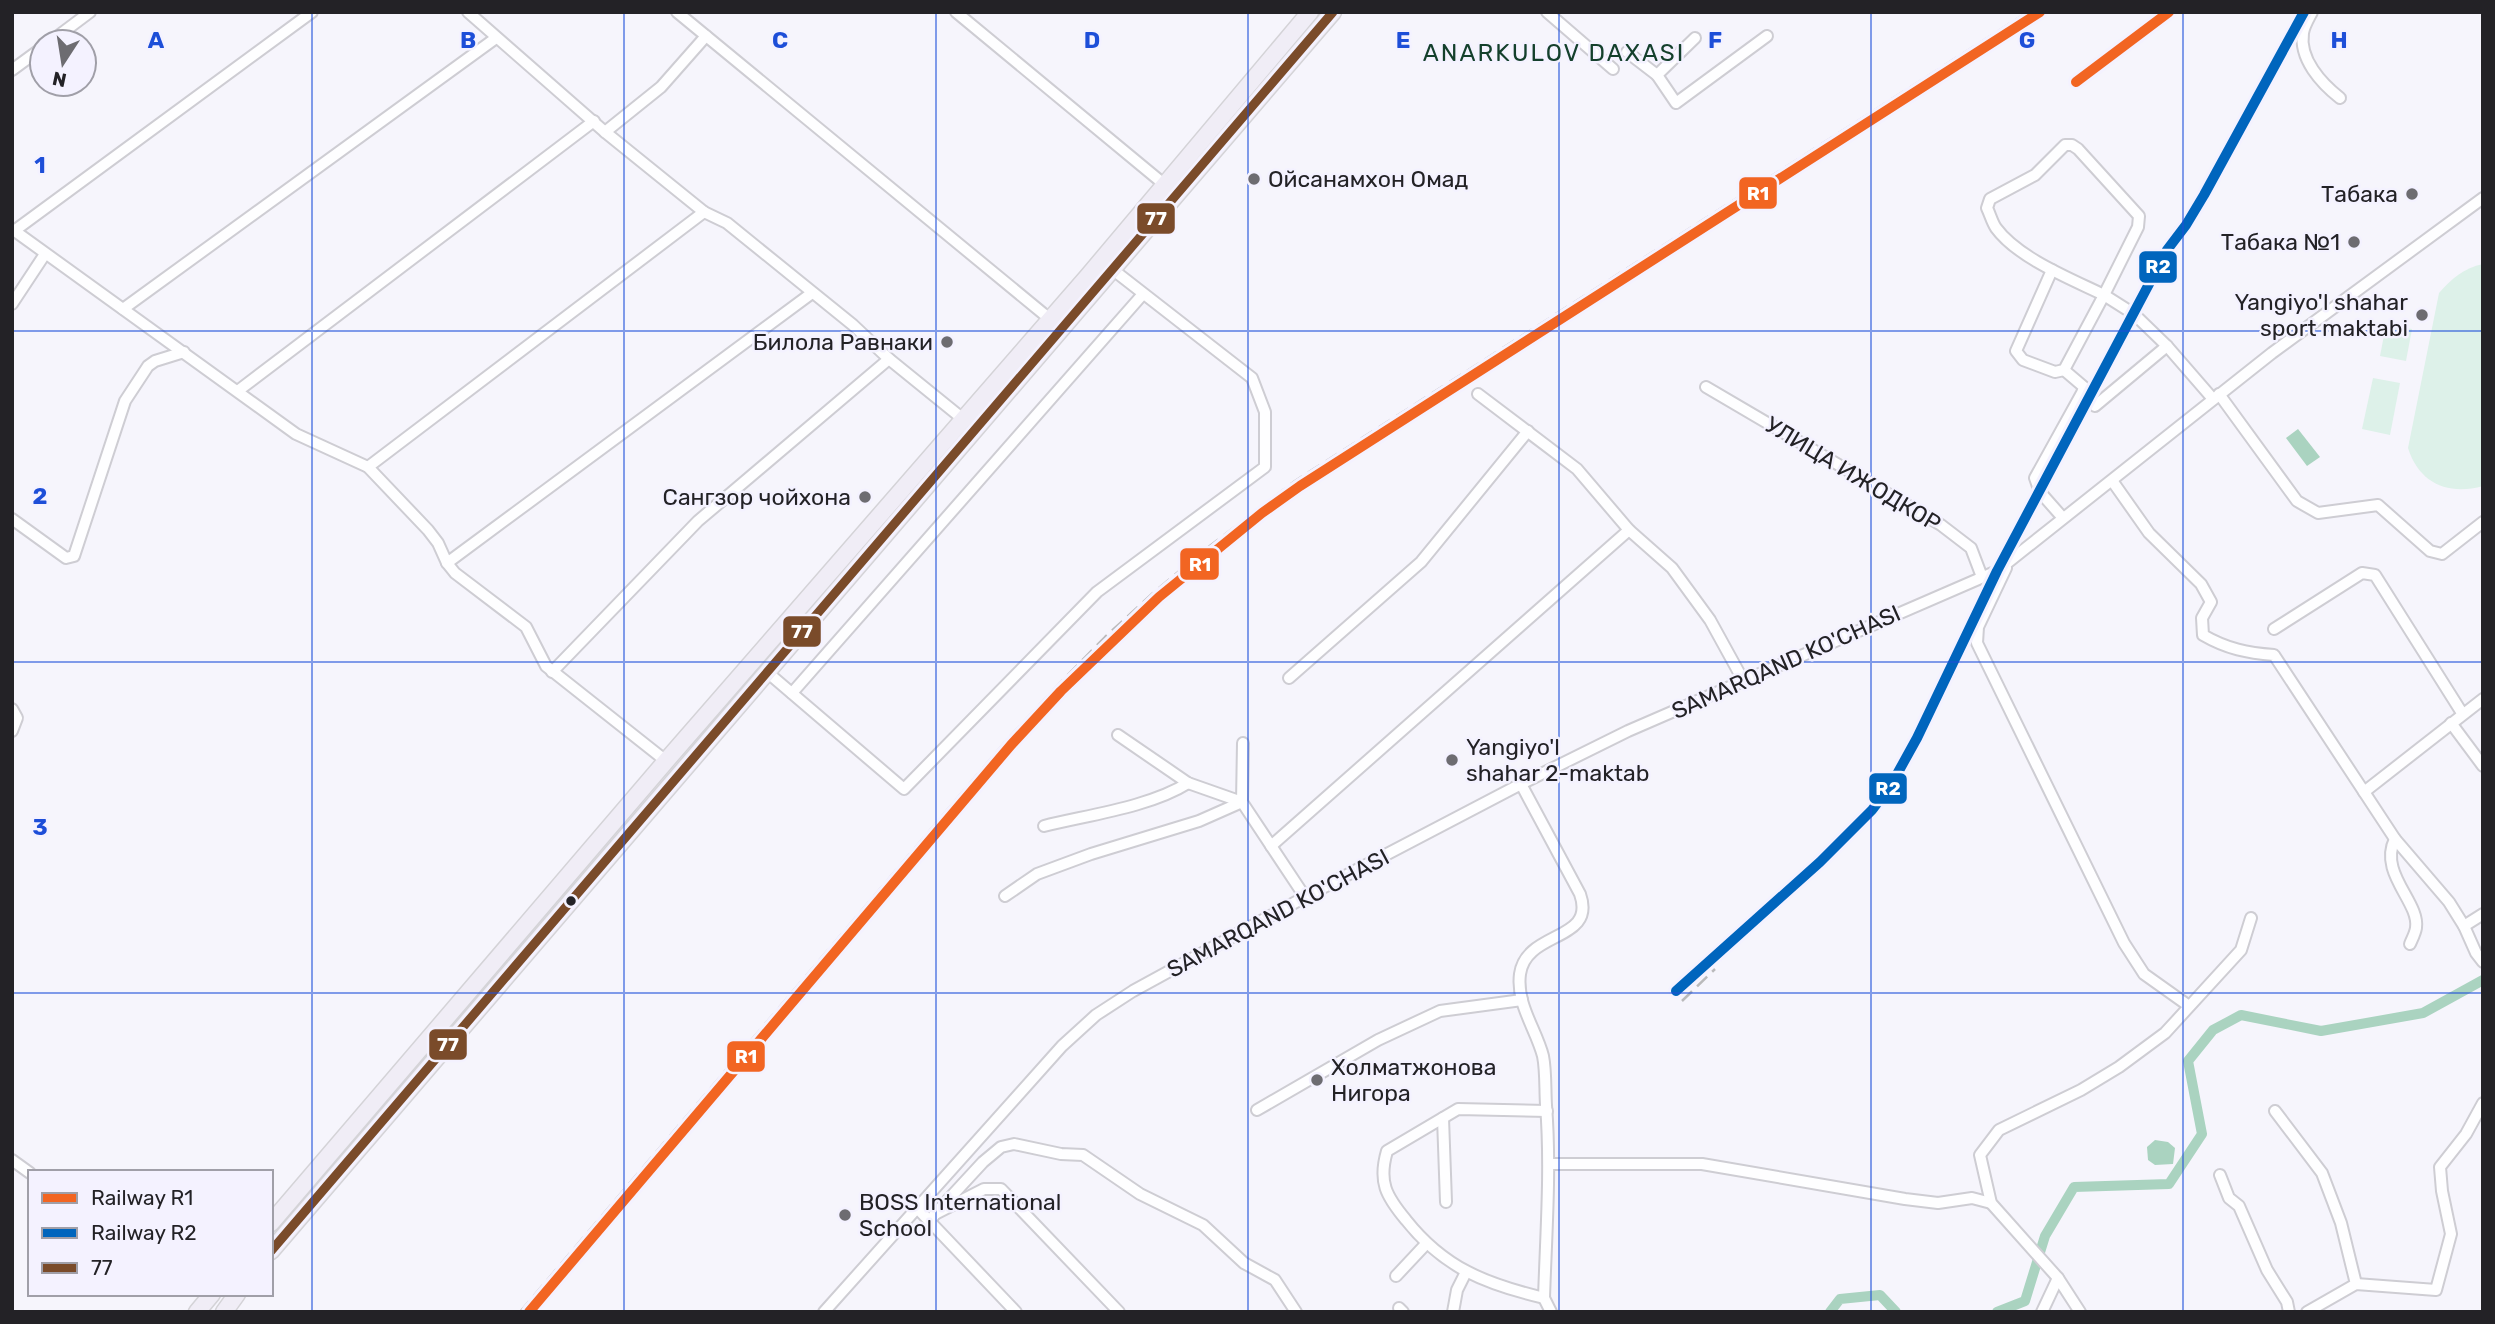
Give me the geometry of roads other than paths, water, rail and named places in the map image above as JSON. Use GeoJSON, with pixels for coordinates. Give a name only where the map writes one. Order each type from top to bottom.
{"type":"FeatureCollection","features":[{"type":"Feature","properties":{"kind":"main road"},"geometry":{"type":"LineString","coordinates":[[273,1249],[767,672],[1006,382],[1051,320],[1310,12]]}},
{"type":"Feature","properties":{"kind":"main road"},"geometry":{"type":"LineString","coordinates":[[273,1221],[963,419],[1006,382],[1112,269],[1333,12]]}},
{"type":"Feature","properties":{"kind":"main road"},"geometry":{"type":"LineString","coordinates":[[197,1312],[210,1296]]}},
{"type":"Feature","properties":{"kind":"main road"},"geometry":{"type":"LineString","coordinates":[[223,1312],[235,1296]]}},
{"type":"Feature","properties":{"kind":"street"},"geometry":{"type":"LineString","coordinates":[[69,28],[90,12]]}},
{"type":"Feature","properties":{"kind":"street"},"geometry":{"type":"LineString","coordinates":[[312,12],[13,230],[239,390],[296,434],[368,467],[428,530],[455,573],[526,627],[542,662],[552,672],[666,761]]}},
{"type":"Feature","properties":{"kind":"street"},"geometry":{"type":"LineString","coordinates":[[468,12],[605,132],[704,212],[727,223],[963,419]]}},
{"type":"Feature","properties":{"kind":"street"},"geometry":{"type":"LineString","coordinates":[[677,12],[1051,320]]}},
{"type":"Feature","properties":{"kind":"street"},"geometry":{"type":"LineString","coordinates":[[956,12],[1165,185]]}},
{"type":"Feature","properties":{"kind":"street"},"geometry":{"type":"LineString","coordinates":[[1547,12],[1614,69]]}},
{"type":"Feature","properties":{"kind":"street"},"geometry":{"type":"LineString","coordinates":[[2312,12],[2303,33],[2306,59],[2324,85],[2340,98]]}},
{"type":"Feature","properties":{"kind":"street"},"geometry":{"type":"LineString","coordinates":[[605,132],[661,87],[706,36]]}},
{"type":"Feature","properties":{"kind":"street"},"geometry":{"type":"LineString","coordinates":[[1627,52],[1657,75],[1676,103],[1767,36]]}},
{"type":"Feature","properties":{"kind":"street"},"geometry":{"type":"LineString","coordinates":[[123,309],[496,38]]}},
{"type":"Feature","properties":{"kind":"street"},"geometry":{"type":"LineString","coordinates":[[1657,75],[1695,38]]}},
{"type":"Feature","properties":{"kind":"street"},"geometry":{"type":"LineString","coordinates":[[12,70],[28,58]]}},
{"type":"Feature","properties":{"kind":"street"},"geometry":{"type":"LineString","coordinates":[[239,390],[594,121]]}},
{"type":"Feature","properties":{"kind":"street"},"geometry":{"type":"LineString","coordinates":[[2052,270],[2016,351],[2023,360],[2055,372],[2064,370],[2104,295],[2138,227],[2139,216],[2072,145],[2065,145],[2035,174],[1990,199],[1987,208],[1997,229],[2018,248],[2052,270],[2104,295],[2134,314],[2216,397],[2297,501],[2318,513],[2378,505],[2430,551],[2442,554],[2483,522]]}},
{"type":"Feature","properties":{"kind":"street","name":"SAMARQAND KO'CHASI"},"geometry":{"type":"LineString","coordinates":[[824,1312],[1035,1076],[1078,1030],[1096,1015],[1133,991],[1305,897],[1628,731],[1997,571],[2113,482],[2272,353],[2483,198]]}},
{"type":"Feature","properties":{"kind":"street"},"geometry":{"type":"LineString","coordinates":[[368,467],[704,212]]}},
{"type":"Feature","properties":{"kind":"street"},"geometry":{"type":"LineString","coordinates":[[12,304],[45,254]]}},
{"type":"Feature","properties":{"kind":"street"},"geometry":{"type":"LineString","coordinates":[[767,672],[904,789],[1097,592],[1265,467],[1265,412],[1252,378],[1112,269]]}},
{"type":"Feature","properties":{"kind":"street"},"geometry":{"type":"LineString","coordinates":[[447,563],[813,293]]}},
{"type":"Feature","properties":{"kind":"street"},"geometry":{"type":"LineString","coordinates":[[792,693],[1143,294]]}},
{"type":"Feature","properties":{"kind":"street"},"geometry":{"type":"LineString","coordinates":[[2095,406],[2167,346]]}},
{"type":"Feature","properties":{"kind":"street"},"geometry":{"type":"LineString","coordinates":[[12,519],[66,558],[74,556],[125,401],[148,366],[155,361],[184,352]]}},
{"type":"Feature","properties":{"kind":"street"},"geometry":{"type":"LineString","coordinates":[[552,672],[698,521],[889,359]]}},
{"type":"Feature","properties":{"kind":"street"},"geometry":{"type":"LineString","coordinates":[[2063,518],[2040,492],[2035,478],[2084,387],[2064,370]]}},
{"type":"Feature","properties":{"kind":"street","name":"УЛИЦА ИЖОДКОР"},"geometry":{"type":"LineString","coordinates":[[1706,387],[1941,525],[1971,548],[1982,577]]}},
{"type":"Feature","properties":{"kind":"street"},"geometry":{"type":"LineString","coordinates":[[1478,394],[1577,469],[1629,530],[1672,568],[1710,620],[1743,680]]}},
{"type":"Feature","properties":{"kind":"street"},"geometry":{"type":"LineString","coordinates":[[1289,678],[1422,562],[1528,430]]}},
{"type":"Feature","properties":{"kind":"street"},"geometry":{"type":"LineString","coordinates":[[2113,482],[2149,533],[2201,584],[2211,601],[2202,618],[2203,635],[2244,653],[2274,655],[2395,839],[2449,902],[2483,962]]}},
{"type":"Feature","properties":{"kind":"street"},"geometry":{"type":"LineString","coordinates":[[1271,846],[1629,530]]}},
{"type":"Feature","properties":{"kind":"street"},"geometry":{"type":"LineString","coordinates":[[2011,560],[1978,627],[1977,643],[2124,943],[2144,974],[2189,1006]]}},
{"type":"Feature","properties":{"kind":"street"},"geometry":{"type":"LineString","coordinates":[[2274,629],[2362,573],[2375,575],[2462,713]]}},
{"type":"Feature","properties":{"kind":"street"},"geometry":{"type":"LineString","coordinates":[[2364,792],[2483,699]]}},
{"type":"Feature","properties":{"kind":"street"},"geometry":{"type":"LineString","coordinates":[[12,709],[17,718],[12,731]]}},
{"type":"Feature","properties":{"kind":"street"},"geometry":{"type":"LineString","coordinates":[[2451,723],[2483,766]]}},
{"type":"Feature","properties":{"kind":"street"},"geometry":{"type":"LineString","coordinates":[[1118,735],[1188,783],[1242,802]]}},
{"type":"Feature","properties":{"kind":"street"},"geometry":{"type":"LineString","coordinates":[[1242,743],[1242,802],[1305,897]]}},
{"type":"Feature","properties":{"kind":"street"},"geometry":{"type":"LineString","coordinates":[[1044,826],[1172,793],[1188,783]]}},
{"type":"Feature","properties":{"kind":"street"},"geometry":{"type":"LineString","coordinates":[[1521,784],[1580,894],[1583,909],[1581,918],[1574,926],[1535,947],[1525,958],[1519,981],[1522,1000],[1543,1057],[1549,1164],[1544,1298],[1551,1312]]}},
{"type":"Feature","properties":{"kind":"street"},"geometry":{"type":"LineString","coordinates":[[1005,896],[1037,874],[1091,854],[1199,821],[1242,802]]}},
{"type":"Feature","properties":{"kind":"street"},"geometry":{"type":"LineString","coordinates":[[2395,839],[2391,858],[2397,881],[2417,927],[2410,944]]}},
{"type":"Feature","properties":{"kind":"street"},"geometry":{"type":"LineString","coordinates":[[2465,926],[2483,914]]}},
{"type":"Feature","properties":{"kind":"street"},"geometry":{"type":"LineString","coordinates":[[2080,1312],[2058,1278],[1991,1203],[1980,1155],[1999,1130],[2081,1090],[2119,1067],[2165,1033],[2241,950],[2251,918]]}},
{"type":"Feature","properties":{"kind":"street"},"geometry":{"type":"LineString","coordinates":[[1257,1110],[1378,1040],[1440,1011],[1522,1000]]}},
{"type":"Feature","properties":{"kind":"street"},"geometry":{"type":"LineString","coordinates":[[2307,1312],[2356,1284],[2436,1290],[2451,1234],[2440,1167],[2466,1134],[2483,1103]]}},
{"type":"Feature","properties":{"kind":"street"},"geometry":{"type":"LineString","coordinates":[[1544,1298],[1511,1290],[1466,1272],[1436,1253],[1388,1197],[1381,1170],[1387,1151],[1458,1109],[1547,1111]]}},
{"type":"Feature","properties":{"kind":"street"},"geometry":{"type":"LineString","coordinates":[[2275,1111],[2322,1173],[2341,1223],[2356,1284]]}},
{"type":"Feature","properties":{"kind":"street"},"geometry":{"type":"LineString","coordinates":[[1443,1118],[1446,1202]]}},
{"type":"Feature","properties":{"kind":"street"},"geometry":{"type":"LineString","coordinates":[[933,1217],[1001,1147],[1014,1144],[1083,1156],[1140,1194],[1203,1225],[1244,1263],[1275,1280],[1296,1312]]}},
{"type":"Feature","properties":{"kind":"street"},"geometry":{"type":"LineString","coordinates":[[12,1160],[28,1172]]}},
{"type":"Feature","properties":{"kind":"street"},"geometry":{"type":"LineString","coordinates":[[1549,1164],[1702,1164],[1905,1199],[1938,1203],[1972,1198],[1991,1203]]}},
{"type":"Feature","properties":{"kind":"street"},"geometry":{"type":"LineString","coordinates":[[2220,1175],[2229,1198],[2239,1206],[2267,1270],[2287,1302],[2289,1312]]}},
{"type":"Feature","properties":{"kind":"street"},"geometry":{"type":"LineString","coordinates":[[933,1217],[984,1189],[1002,1189],[1119,1312]]}},
{"type":"Feature","properties":{"kind":"street"},"geometry":{"type":"LineString","coordinates":[[917,1208],[933,1217],[1016,1312]]}},
{"type":"Feature","properties":{"kind":"street"},"geometry":{"type":"LineString","coordinates":[[1396,1276],[1426,1244]]}},
{"type":"Feature","properties":{"kind":"street"},"geometry":{"type":"LineString","coordinates":[[1453,1312],[1457,1290],[1466,1272]]}},
{"type":"Feature","properties":{"kind":"street"},"geometry":{"type":"LineString","coordinates":[[2042,1312],[2058,1278]]}},
{"type":"Feature","properties":{"kind":"waterway"},"geometry":{"type":"LineString","coordinates":[[1997,1312],[2025,1301],[2045,1236],[2074,1187],[2169,1184],[2202,1134],[2188,1061],[2213,1030],[2241,1015],[2321,1031],[2423,1013],[2483,980]]}},
{"type":"Feature","properties":{"kind":"waterway"},"geometry":{"type":"LineString","coordinates":[[1830,1312],[1840,1299],[1880,1295],[1896,1312]]}},
{"type":"Feature","properties":{"kind":"railway"},"geometry":{"type":"LineString","coordinates":[[520,1312],[1006,741],[1105,637],[1153,593],[1295,481],[2028,12]]}},
{"type":"Feature","properties":{"kind":"railway"},"geometry":{"type":"LineString","coordinates":[[2076,82],[2169,12]]}},
{"type":"Feature","properties":{"kind":"railway"},"geometry":{"type":"LineString","coordinates":[[1676,991],[1820,862],[1872,810],[1891,785],[1917,738],[1997,571],[2167,250],[2204,195],[2304,12]]}},
{"type":"Feature","properties":{"kind":"railway"},"geometry":{"type":"LineString","coordinates":[[1682,1001],[1715,969]]}},
{"type":"Feature","properties":{"kind":"rail line","name":"R1"},"geometry":{"type":"LineString","coordinates":[[529,1312],[1011,745],[1061,691],[1159,597],[1262,513],[1300,486],[2040,12]]}},
{"type":"Feature","properties":{"kind":"rail line","name":"R1"},"geometry":{"type":"LineString","coordinates":[[2076,82],[2169,12]]}},
{"type":"Feature","properties":{"kind":"rail line","name":"R2"},"geometry":{"type":"LineString","coordinates":[[1676,991],[1820,862],[1872,810],[1891,785],[1917,738],[1997,571],[2167,250],[2204,195],[2304,12]]}},
{"type":"Feature","properties":{"kind":"place","name":"Ойсанамхон Омад"},"geometry":{"type":"Point","coordinates":[1254,179]}},
{"type":"Feature","properties":{"kind":"place","name":"Табака"},"geometry":{"type":"Point","coordinates":[2412,194]}},
{"type":"Feature","properties":{"kind":"place","name":"Табака №1"},"geometry":{"type":"Point","coordinates":[2354,242]}},
{"type":"Feature","properties":{"kind":"place","name":"Yangiyo'l shahar sport maktabi"},"geometry":{"type":"Point","coordinates":[2422,315]}},
{"type":"Feature","properties":{"kind":"place","name":"Билола Равнаки"},"geometry":{"type":"Point","coordinates":[947,342]}},
{"type":"Feature","properties":{"kind":"place","name":"Сангзор чойхона"},"geometry":{"type":"Point","coordinates":[865,497]}},
{"type":"Feature","properties":{"kind":"place","name":"Yangiyo'l shahar 2-maktab"},"geometry":{"type":"Point","coordinates":[1452,760]}},
{"type":"Feature","properties":{"kind":"place","name":"Холматжонова Нигора"},"geometry":{"type":"Point","coordinates":[1317,1080]}},
{"type":"Feature","properties":{"kind":"place","name":"BOSS International School"},"geometry":{"type":"Point","coordinates":[845,1215]}},
{"type":"Feature","properties":{"kind":"district","name":"ANARKULOV DAXASI"},"geometry":{"type":"Point","coordinates":[1554,53]}}]}
